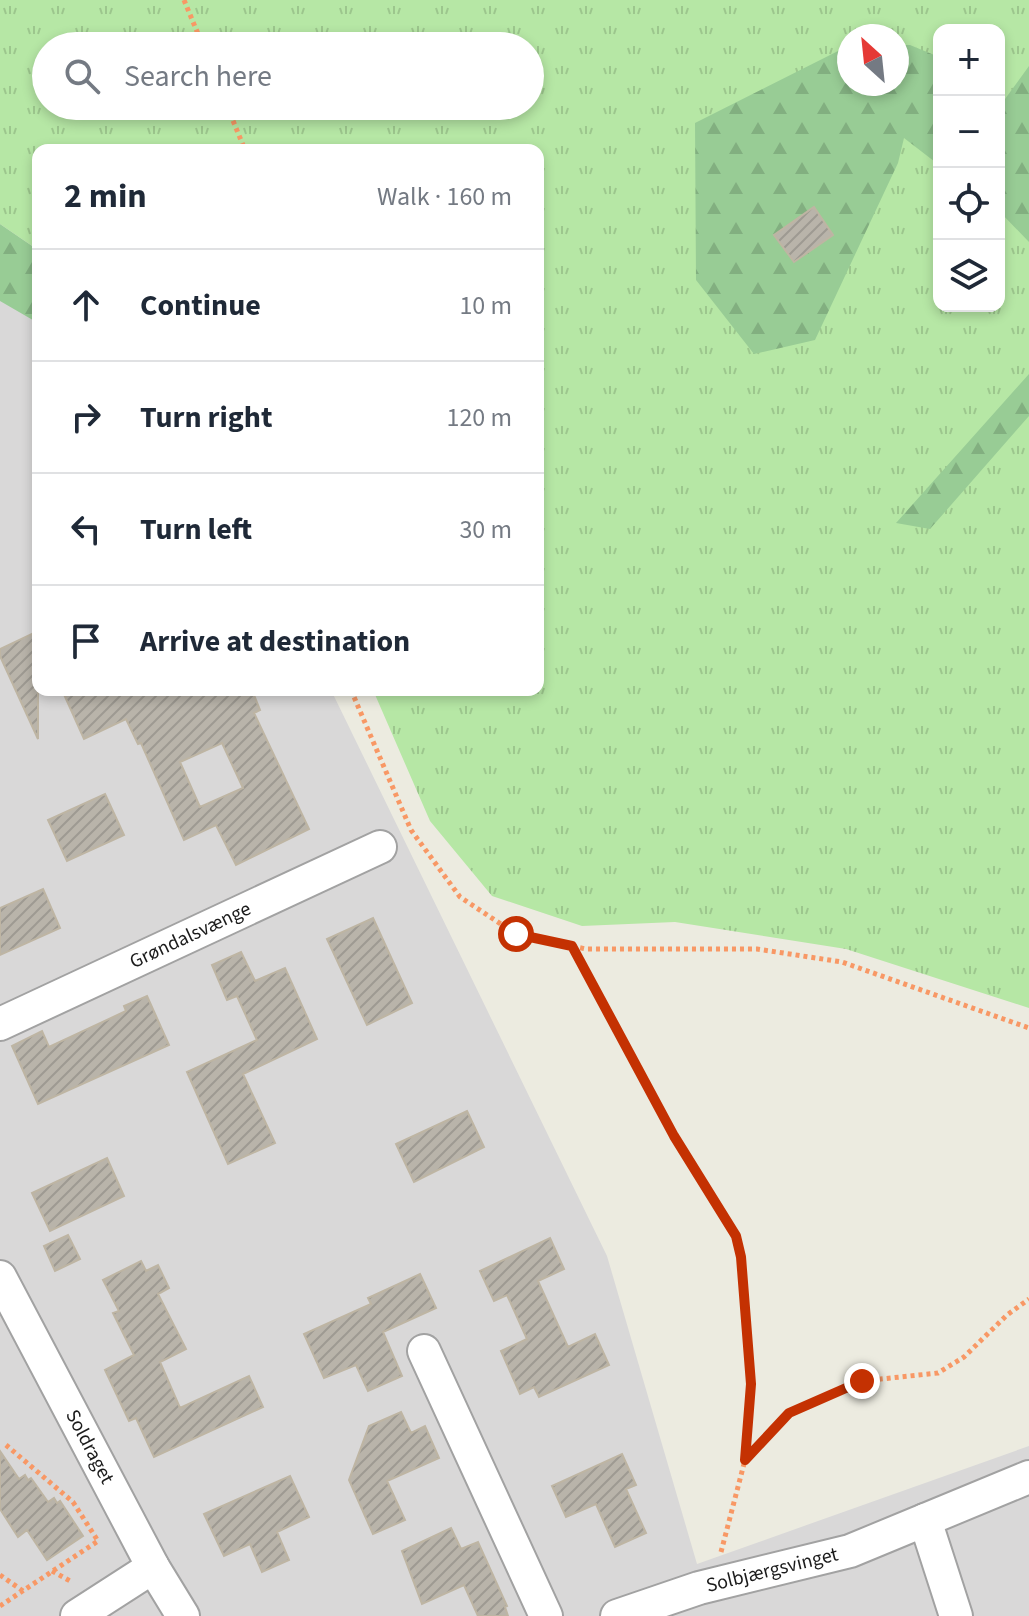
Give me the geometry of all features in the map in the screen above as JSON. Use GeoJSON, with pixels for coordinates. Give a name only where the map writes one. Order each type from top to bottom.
{"type":"FeatureCollection","features":[{"type":"Feature","properties":{"kind":"street","name":"Grøndalsvænge"},"geometry":{"type":"LineString","coordinates":[[0,1024],[380,847]]}},
{"type":"Feature","properties":{"kind":"street","name":"Soldraget"},"geometry":{"type":"LineString","coordinates":[[0,1277],[153,1567],[183,1616]]}},
{"type":"Feature","properties":{"kind":"street"},"geometry":{"type":"LineString","coordinates":[[424,1351],[546,1616]]}},
{"type":"Feature","properties":{"kind":"street","name":"Solbjærgsvinget"},"geometry":{"type":"LineString","coordinates":[[617,1616],[714,1584],[850,1551],[1029,1477]]}},
{"type":"Feature","properties":{"kind":"street"},"geometry":{"type":"LineString","coordinates":[[925,1520],[956,1616]]}},
{"type":"Feature","properties":{"kind":"street"},"geometry":{"type":"LineString","coordinates":[[77,1616],[153,1567]]}},
{"type":"Feature","properties":{"kind":"path"},"geometry":{"type":"LineString","coordinates":[[184,0],[197,32]]}},
{"type":"Feature","properties":{"kind":"path"},"geometry":{"type":"LineString","coordinates":[[233,120],[243,144]]}},
{"type":"Feature","properties":{"kind":"path"},"geometry":{"type":"LineString","coordinates":[[354,696],[411,830],[460,897],[516,934],[586,949],[757,949],[842,962],[1029,1028]]}},
{"type":"Feature","properties":{"kind":"path"},"geometry":{"type":"LineString","coordinates":[[572,946],[667,1123],[736,1236],[741,1257],[751,1384],[745,1460],[714,1584]]}},
{"type":"Feature","properties":{"kind":"path"},"geometry":{"type":"LineString","coordinates":[[745,1460],[789,1413],[862,1381],[938,1373],[964,1357],[1007,1315],[1029,1299]]}},
{"type":"Feature","properties":{"kind":"path"},"geometry":{"type":"LineString","coordinates":[[0,1606],[98,1541],[73,1502],[6,1445]]}},
{"type":"Feature","properties":{"kind":"path"},"geometry":{"type":"LineString","coordinates":[[0,1575],[23,1591]]}},
{"type":"Feature","properties":{"kind":"shaded area"},"geometry":{"type":"Polygon","coordinates":[[[0,297],[32,317],[32,696],[334,696],[607,1256],[697,1564],[1029,1446],[1029,1616],[0,1616],[0,297]]]}},
{"type":"Feature","properties":{"kind":"green space"},"geometry":{"type":"Polygon","coordinates":[[[0,0],[1029,0],[1029,1008],[846,949],[675,922],[582,926],[492,896],[430,821],[376,696],[544,696],[544,144],[32,144],[32,246],[0,224],[0,0]]]}},
{"type":"Feature","properties":{"kind":"green space"},"geometry":{"type":"Polygon","coordinates":[[[909,45],[933,55],[933,160],[904,138],[898,163],[815,340],[754,354],[696,280],[695,123],[837,52],[837,96],[909,96],[909,45]]]}},
{"type":"Feature","properties":{"kind":"green space"},"geometry":{"type":"Polygon","coordinates":[[[1029,66],[1029,242],[1005,217],[1005,99],[1029,66]]]}},
{"type":"Feature","properties":{"kind":"green space"},"geometry":{"type":"Polygon","coordinates":[[[0,224],[32,246],[32,320],[0,301],[0,224]]]}},
{"type":"Feature","properties":{"kind":"green space"},"geometry":{"type":"Polygon","coordinates":[[[1029,374],[1029,416],[930,529],[896,523],[1029,374]]]}},
{"type":"Feature","properties":{"kind":"building"},"geometry":{"type":"Polygon","coordinates":[[[814,207],[833,235],[794,262],[774,235],[814,207]]]}},
{"type":"Feature","properties":{"kind":"building"},"geometry":{"type":"Polygon","coordinates":[[[32,634],[32,696],[38,696],[38,739],[0,656],[0,649],[32,634]]]}},
{"type":"Feature","properties":{"kind":"building"},"geometry":{"type":"Polygon","coordinates":[[[65,696],[254,696],[260,710],[254,713],[309,829],[236,865],[216,825],[184,840],[141,743],[138,744],[126,719],[84,739],[65,696]],[[222,743],[180,762],[200,807],[243,788],[222,743]]]}},
{"type":"Feature","properties":{"kind":"building"},"geometry":{"type":"Polygon","coordinates":[[[105,794],[124,835],[67,861],[48,820],[105,794]]]}},
{"type":"Feature","properties":{"kind":"building"},"geometry":{"type":"Polygon","coordinates":[[[43,889],[60,928],[0,955],[0,908],[43,889]]]}},
{"type":"Feature","properties":{"kind":"building"},"geometry":{"type":"Polygon","coordinates":[[[373,918],[412,1003],[367,1025],[327,939],[373,918]]]}},
{"type":"Feature","properties":{"kind":"building"},"geometry":{"type":"Polygon","coordinates":[[[241,952],[255,981],[285,968],[317,1039],[243,1074],[275,1143],[228,1164],[187,1072],[257,1040],[237,996],[227,1000],[212,965],[241,952]]]}},
{"type":"Feature","properties":{"kind":"building"},"geometry":{"type":"Polygon","coordinates":[[[147,996],[169,1045],[38,1104],[12,1046],[42,1031],[49,1047],[126,1011],[124,1006],[147,996]]]}},
{"type":"Feature","properties":{"kind":"building"},"geometry":{"type":"Polygon","coordinates":[[[467,1111],[484,1147],[414,1182],[396,1144],[467,1111]]]}},
{"type":"Feature","properties":{"kind":"building"},"geometry":{"type":"Polygon","coordinates":[[[107,1158],[124,1196],[50,1231],[32,1193],[107,1158]]]}},
{"type":"Feature","properties":{"kind":"building"},"geometry":{"type":"Polygon","coordinates":[[[68,1235],[80,1259],[55,1271],[44,1246],[68,1235]]]}},
{"type":"Feature","properties":{"kind":"building"},"geometry":{"type":"Polygon","coordinates":[[[550,1238],[564,1269],[538,1281],[568,1347],[595,1334],[609,1365],[539,1397],[534,1387],[520,1394],[501,1351],[527,1339],[507,1295],[494,1301],[480,1271],[550,1238]]]}},
{"type":"Feature","properties":{"kind":"building"},"geometry":{"type":"Polygon","coordinates":[[[141,1261],[146,1271],[158,1265],[169,1288],[158,1294],[186,1349],[160,1362],[180,1408],[249,1376],[263,1407],[154,1457],[136,1418],[129,1421],[105,1370],[134,1355],[113,1313],[119,1311],[103,1280],[141,1261]]]}},
{"type":"Feature","properties":{"kind":"building"},"geometry":{"type":"Polygon","coordinates":[[[420,1274],[436,1308],[383,1332],[402,1376],[368,1391],[356,1365],[324,1378],[304,1334],[371,1304],[368,1298],[420,1274]]]}},
{"type":"Feature","properties":{"kind":"building"},"geometry":{"type":"Polygon","coordinates":[[[401,1412],[411,1433],[425,1426],[439,1458],[387,1481],[405,1520],[373,1534],[349,1480],[369,1426],[401,1412]]]}},
{"type":"Feature","properties":{"kind":"building"},"geometry":{"type":"Polygon","coordinates":[[[0,1451],[19,1479],[25,1475],[28,1480],[31,1478],[48,1502],[54,1498],[57,1503],[60,1501],[83,1536],[47,1560],[27,1530],[18,1537],[0,1509],[0,1451]]]}},
{"type":"Feature","properties":{"kind":"building"},"geometry":{"type":"Polygon","coordinates":[[[622,1454],[636,1485],[626,1489],[646,1533],[615,1547],[596,1504],[566,1517],[552,1486],[622,1454]]]}},
{"type":"Feature","properties":{"kind":"building"},"geometry":{"type":"Polygon","coordinates":[[[290,1476],[309,1517],[277,1532],[289,1560],[262,1572],[250,1544],[224,1556],[204,1514],[290,1476]]]}},
{"type":"Feature","properties":{"kind":"building"},"geometry":{"type":"Polygon","coordinates":[[[451,1528],[461,1549],[478,1542],[507,1606],[508,1616],[478,1616],[464,1585],[422,1604],[402,1551],[451,1528]]]}},
{"type":"Feature","properties":{"kind":"route"},"geometry":{"type":"LineString","coordinates":[[516,934],[572,946],[674,1136],[736,1236],[741,1257],[751,1384],[745,1460],[789,1413],[862,1381]]}}]}
